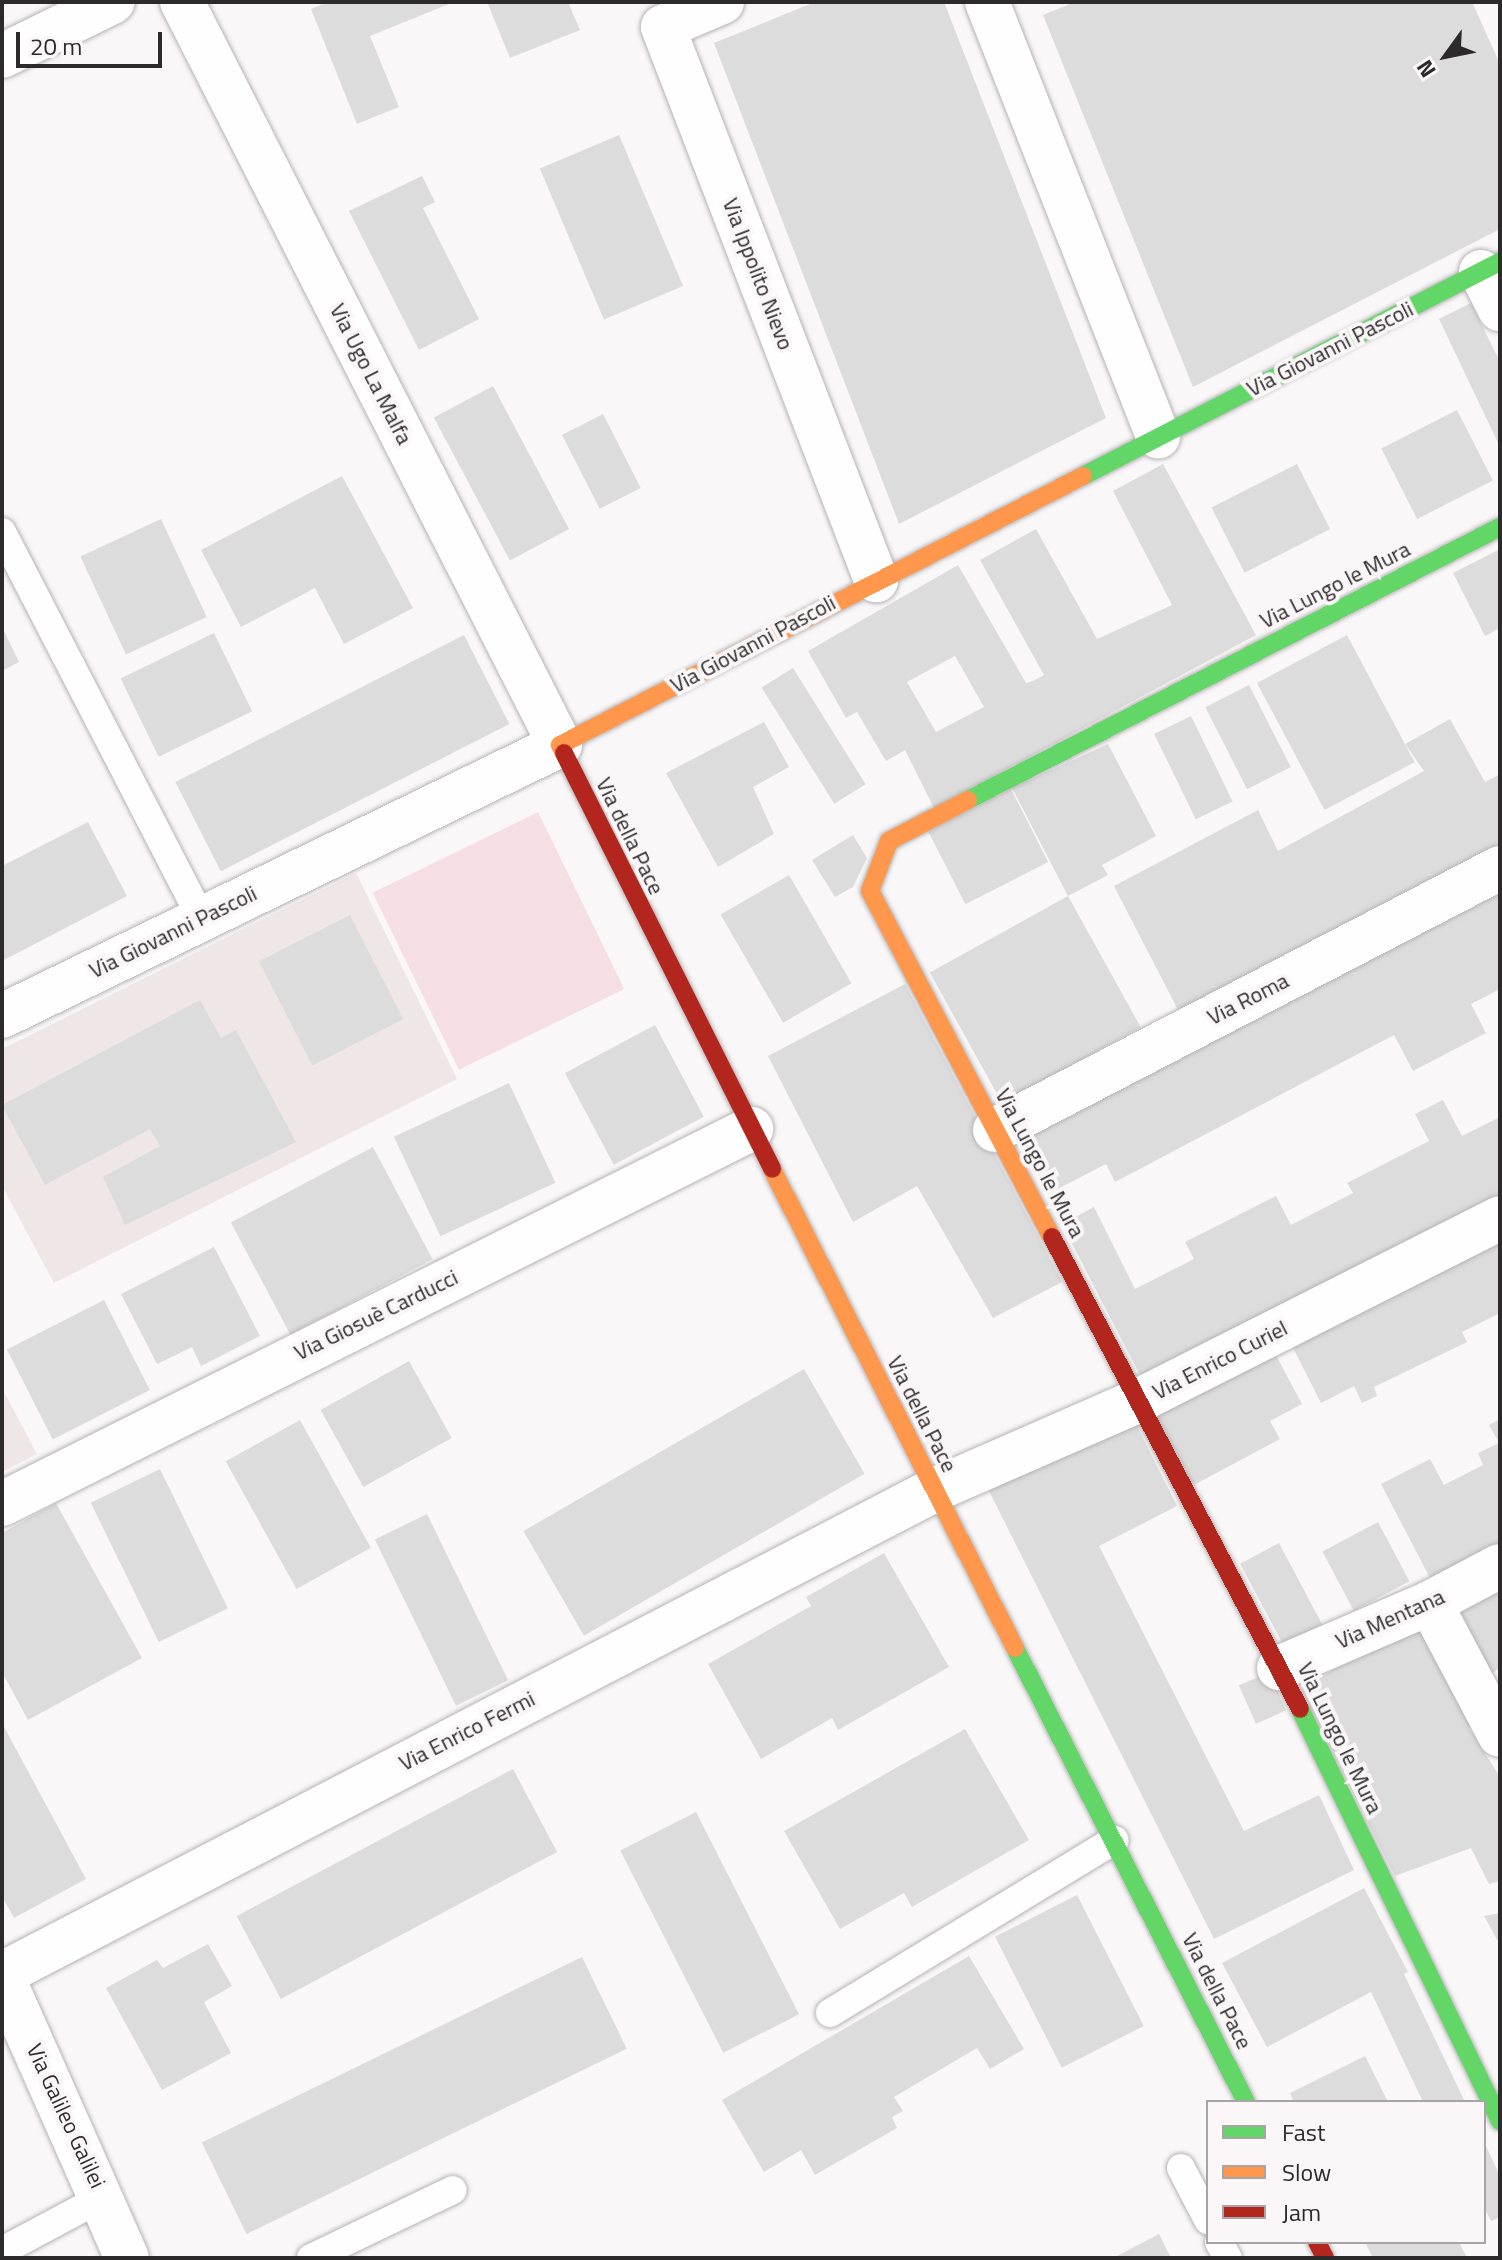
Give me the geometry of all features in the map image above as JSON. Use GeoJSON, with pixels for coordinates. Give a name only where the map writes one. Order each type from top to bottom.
{"type":"FeatureCollection","features":[{"type":"Feature","properties":{"kind":"main road","name":"Via Giovanni Pascoli"},"geometry":{"type":"LineString","coordinates":[[560,745],[1158,437],[1494,281]]}},
{"type":"Feature","properties":{"kind":"main road","name":"Via Lungo le Mura"},"geometry":{"type":"LineString","coordinates":[[1500,527],[889,841],[870,891],[1279,1668],[1500,2121]]}},
{"type":"Feature","properties":{"kind":"main road","name":"Via della Pace"},"geometry":{"type":"LineString","coordinates":[[560,745],[751,1129],[1245,2100]]}},
{"type":"Feature","properties":{"kind":"street"},"geometry":{"type":"LineString","coordinates":[[2,56],[112,2]]}},
{"type":"Feature","properties":{"kind":"street","name":"Via Ugo La Malfa"},"geometry":{"type":"LineString","coordinates":[[182,2],[560,745]]}},
{"type":"Feature","properties":{"kind":"street","name":"Via Ippolito Nievo"},"geometry":{"type":"LineString","coordinates":[[722,2],[663,27],[876,580]]}},
{"type":"Feature","properties":{"kind":"street"},"geometry":{"type":"LineString","coordinates":[[987,2],[1158,437]]}},
{"type":"Feature","properties":{"kind":"street","name":"Via Giovanni Pascoli"},"geometry":{"type":"LineString","coordinates":[[2,1016],[560,745]]}},
{"type":"Feature","properties":{"kind":"street","name":"Via Roma"},"geometry":{"type":"LineString","coordinates":[[995,1130],[1500,868]]}},
{"type":"Feature","properties":{"kind":"street","name":"Via Giosuè Carducci"},"geometry":{"type":"LineString","coordinates":[[2,1504],[751,1129]]}},
{"type":"Feature","properties":{"kind":"street","name":"Via Enrico Curiel"},"geometry":{"type":"LineString","coordinates":[[934,1490],[1138,1401],[1500,1218]]}},
{"type":"Feature","properties":{"kind":"street","name":"Via Enrico Fermi"},"geometry":{"type":"LineString","coordinates":[[2,1975],[934,1490]]}},
{"type":"Feature","properties":{"kind":"street","name":"Via Mentana"},"geometry":{"type":"LineString","coordinates":[[1279,1668],[1430,1603],[1500,1566]]}},
{"type":"Feature","properties":{"kind":"street"},"geometry":{"type":"LineString","coordinates":[[1430,1603],[1500,1735]]}},
{"type":"Feature","properties":{"kind":"street","name":"Via Galileo Galilei"},"geometry":{"type":"LineString","coordinates":[[2,1975],[103,2197],[127,2258]]}},
{"type":"Feature","properties":{"kind":"lane"},"geometry":{"type":"LineString","coordinates":[[2,532],[201,917]]}},
{"type":"Feature","properties":{"kind":"lane"},"geometry":{"type":"LineString","coordinates":[[830,2013],[1114,1840]]}},
{"type":"Feature","properties":{"kind":"lane"},"geometry":{"type":"LineString","coordinates":[[1181,2168],[1206,2216]]}},
{"type":"Feature","properties":{"kind":"lane"},"geometry":{"type":"LineString","coordinates":[[311,2258],[453,2190]]}},
{"type":"Feature","properties":{"kind":"lane"},"geometry":{"type":"LineString","coordinates":[[2,2251],[103,2197]]}},
{"type":"Feature","properties":{"kind":"shaded area"},"geometry":{"type":"Polygon","coordinates":[[[538,812],[624,989],[459,1070],[373,893],[538,812]]]}},
{"type":"Feature","properties":{"kind":"shaded area"},"geometry":{"type":"Polygon","coordinates":[[[356,873],[457,1079],[54,1283],[2,1186],[2,1049],[356,873]]]}},
{"type":"Feature","properties":{"kind":"shaded area"},"geometry":{"type":"Polygon","coordinates":[[[2,1388],[37,1454],[2,1472],[2,1388]]]}},
{"type":"Feature","properties":{"kind":"building"},"geometry":{"type":"Polygon","coordinates":[[[328,2],[454,2],[370,36],[399,107],[357,124],[311,9],[328,2]]]}},
{"type":"Feature","properties":{"kind":"building"},"geometry":{"type":"Polygon","coordinates":[[[487,2],[568,2],[580,30],[510,58],[487,2]]]}},
{"type":"Feature","properties":{"kind":"building"},"geometry":{"type":"Polygon","coordinates":[[[815,2],[944,2],[1106,418],[899,524],[714,43],[815,2]]]}},
{"type":"Feature","properties":{"kind":"building"},"geometry":{"type":"Polygon","coordinates":[[[1075,2],[1472,2],[1500,64],[1500,229],[1193,387],[1043,15],[1075,2]]]}},
{"type":"Feature","properties":{"kind":"building"},"geometry":{"type":"Polygon","coordinates":[[[619,135],[683,286],[604,320],[540,169],[619,135]]]}},
{"type":"Feature","properties":{"kind":"building"},"geometry":{"type":"Polygon","coordinates":[[[422,176],[435,202],[423,208],[479,319],[419,350],[349,211],[422,176]]]}},
{"type":"Feature","properties":{"kind":"building"},"geometry":{"type":"Polygon","coordinates":[[[1471,303],[1500,362],[1500,447],[1439,319],[1471,303]]]}},
{"type":"Feature","properties":{"kind":"building"},"geometry":{"type":"Polygon","coordinates":[[[493,386],[569,529],[510,560],[434,417],[493,386]]]}},
{"type":"Feature","properties":{"kind":"building"},"geometry":{"type":"Polygon","coordinates":[[[1457,410],[1493,480],[1417,519],[1381,449],[1457,410]]]}},
{"type":"Feature","properties":{"kind":"building"},"geometry":{"type":"Polygon","coordinates":[[[603,414],[641,488],[600,509],[562,435],[603,414]]]}},
{"type":"Feature","properties":{"kind":"building"},"geometry":{"type":"Polygon","coordinates":[[[1163,464],[1256,635],[934,808],[905,750],[886,761],[857,712],[846,718],[808,651],[958,565],[1026,683],[1033,681],[1044,675],[980,560],[1036,529],[1097,639],[1172,605],[1113,491],[1163,464]],[[955,656],[907,682],[936,732],[984,707],[955,656]]]}},
{"type":"Feature","properties":{"kind":"building"},"geometry":{"type":"Polygon","coordinates":[[[1297,464],[1330,529],[1245,573],[1211,508],[1297,464]]]}},
{"type":"Feature","properties":{"kind":"building"},"geometry":{"type":"Polygon","coordinates":[[[342,476],[413,608],[344,644],[315,588],[241,627],[201,550],[342,476]]]}},
{"type":"Feature","properties":{"kind":"building"},"geometry":{"type":"Polygon","coordinates":[[[161,519],[207,617],[126,654],[80,557],[161,519]]]}},
{"type":"Feature","properties":{"kind":"building"},"geometry":{"type":"Polygon","coordinates":[[[1500,549],[1500,628],[1485,636],[1453,573],[1500,549]]]}},
{"type":"Feature","properties":{"kind":"building"},"geometry":{"type":"Polygon","coordinates":[[[2,627],[19,662],[2,671],[2,627]]]}},
{"type":"Feature","properties":{"kind":"building"},"geometry":{"type":"Polygon","coordinates":[[[214,633],[252,711],[159,757],[121,679],[214,633]]]}},
{"type":"Feature","properties":{"kind":"building"},"geometry":{"type":"Polygon","coordinates":[[[464,635],[509,724],[221,871],[175,782],[464,635]]]}},
{"type":"Feature","properties":{"kind":"building"},"geometry":{"type":"Polygon","coordinates":[[[1347,635],[1415,762],[1325,810],[1257,683],[1347,635]]]}},
{"type":"Feature","properties":{"kind":"building"},"geometry":{"type":"Polygon","coordinates":[[[793,668],[866,784],[834,804],[762,688],[793,668]]]}},
{"type":"Feature","properties":{"kind":"building"},"geometry":{"type":"Polygon","coordinates":[[[1249,685],[1291,767],[1247,789],[1205,707],[1249,685]]]}},
{"type":"Feature","properties":{"kind":"building"},"geometry":{"type":"Polygon","coordinates":[[[1191,716],[1233,801],[1196,819],[1154,734],[1191,716]]]}},
{"type":"Feature","properties":{"kind":"building"},"geometry":{"type":"Polygon","coordinates":[[[1450,719],[1485,782],[1500,774],[1500,846],[1179,1012],[1114,886],[1258,810],[1278,851],[1424,771],[1405,744],[1450,719]]]}},
{"type":"Feature","properties":{"kind":"building"},"geometry":{"type":"Polygon","coordinates":[[[764,722],[789,767],[753,787],[774,834],[718,867],[666,773],[764,722]]]}},
{"type":"Feature","properties":{"kind":"building"},"geometry":{"type":"Polygon","coordinates":[[[1108,744],[1156,836],[1102,865],[1108,875],[1068,896],[1012,788],[1108,744]]]}},
{"type":"Feature","properties":{"kind":"building"},"geometry":{"type":"Polygon","coordinates":[[[1011,789],[1048,862],[965,904],[928,831],[1011,789]]]}},
{"type":"Feature","properties":{"kind":"building"},"geometry":{"type":"Polygon","coordinates":[[[88,822],[127,896],[2,961],[2,866],[88,822]]]}},
{"type":"Feature","properties":{"kind":"building"},"geometry":{"type":"Polygon","coordinates":[[[853,835],[867,858],[853,887],[835,897],[812,860],[853,835]]]}},
{"type":"Feature","properties":{"kind":"building"},"geometry":{"type":"Polygon","coordinates":[[[789,875],[851,983],[783,1023],[721,915],[789,875]]]}},
{"type":"Feature","properties":{"kind":"building"},"geometry":{"type":"Polygon","coordinates":[[[1500,884],[1500,989],[1471,1004],[1486,1033],[1413,1071],[1394,1035],[1115,1182],[1106,1164],[1048,1194],[1019,1138],[1500,884]]]}},
{"type":"Feature","properties":{"kind":"building"},"geometry":{"type":"Polygon","coordinates":[[[1068,896],[1141,1027],[1003,1104],[930,973],[1068,896]]]}},
{"type":"Feature","properties":{"kind":"building"},"geometry":{"type":"Polygon","coordinates":[[[350,915],[403,1019],[312,1066],[259,961],[350,915]]]}},
{"type":"Feature","properties":{"kind":"building"},"geometry":{"type":"Polygon","coordinates":[[[905,984],[1062,1282],[993,1318],[917,1186],[853,1222],[768,1056],[905,984]]]}},
{"type":"Feature","properties":{"kind":"building"},"geometry":{"type":"Polygon","coordinates":[[[200,1000],[221,1038],[236,1030],[296,1142],[125,1225],[103,1177],[160,1146],[150,1129],[45,1185],[2,1105],[200,1000]]]}},
{"type":"Feature","properties":{"kind":"building"},"geometry":{"type":"Polygon","coordinates":[[[655,1025],[704,1117],[614,1165],[565,1073],[655,1025]]]}},
{"type":"Feature","properties":{"kind":"building"},"geometry":{"type":"Polygon","coordinates":[[[509,1083],[555,1183],[440,1236],[394,1137],[509,1083]]]}},
{"type":"Feature","properties":{"kind":"building"},"geometry":{"type":"Polygon","coordinates":[[[1443,1100],[1462,1136],[1500,1117],[1500,1205],[1145,1385],[1062,1224],[1094,1207],[1135,1289],[1194,1259],[1185,1242],[1276,1196],[1291,1225],[1353,1193],[1347,1183],[1429,1141],[1415,1114],[1443,1100]]]}},
{"type":"Feature","properties":{"kind":"building"},"geometry":{"type":"Polygon","coordinates":[[[373,1147],[433,1259],[290,1335],[231,1223],[373,1147]]]}},
{"type":"Feature","properties":{"kind":"building"},"geometry":{"type":"Polygon","coordinates":[[[1500,1228],[1500,1313],[1462,1332],[1467,1342],[1374,1387],[1377,1396],[1362,1403],[1354,1386],[1321,1403],[1287,1336],[1500,1228]]]}},
{"type":"Feature","properties":{"kind":"building"},"geometry":{"type":"Polygon","coordinates":[[[214,1247],[260,1336],[201,1366],[192,1347],[157,1364],[121,1294],[214,1247]]]}},
{"type":"Feature","properties":{"kind":"building"},"geometry":{"type":"Polygon","coordinates":[[[104,1300],[150,1390],[53,1439],[7,1349],[104,1300]]]}},
{"type":"Feature","properties":{"kind":"building"},"geometry":{"type":"Polygon","coordinates":[[[1270,1344],[1302,1404],[1270,1421],[1280,1439],[1194,1485],[1151,1406],[1270,1344]]]}},
{"type":"Feature","properties":{"kind":"building"},"geometry":{"type":"Polygon","coordinates":[[[409,1361],[452,1438],[363,1487],[321,1410],[409,1361]]]}},
{"type":"Feature","properties":{"kind":"building"},"geometry":{"type":"Polygon","coordinates":[[[804,1369],[864,1474],[584,1636],[523,1531],[804,1369]]]}},
{"type":"Feature","properties":{"kind":"building"},"geometry":{"type":"Polygon","coordinates":[[[1133,1418],[1177,1506],[1099,1546],[1244,1831],[1319,1795],[1354,1870],[1214,1939],[989,1491],[1133,1418]]]}},
{"type":"Feature","properties":{"kind":"building"},"geometry":{"type":"Polygon","coordinates":[[[1500,1419],[1500,1547],[1432,1582],[1381,1484],[1430,1459],[1444,1485],[1483,1465],[1478,1453],[1499,1443],[1489,1425],[1500,1419]]]}},
{"type":"Feature","properties":{"kind":"building"},"geometry":{"type":"Polygon","coordinates":[[[300,1420],[371,1548],[296,1589],[226,1461],[300,1420]]]}},
{"type":"Feature","properties":{"kind":"building"},"geometry":{"type":"Polygon","coordinates":[[[160,1469],[228,1608],[159,1642],[91,1503],[160,1469]]]}},
{"type":"Feature","properties":{"kind":"building"},"geometry":{"type":"Polygon","coordinates":[[[56,1503],[142,1658],[28,1720],[2,1672],[2,1533],[56,1503]]]}},
{"type":"Feature","properties":{"kind":"building"},"geometry":{"type":"Polygon","coordinates":[[[427,1514],[508,1680],[456,1706],[375,1539],[427,1514]]]}},
{"type":"Feature","properties":{"kind":"building"},"geometry":{"type":"Polygon","coordinates":[[[1378,1522],[1409,1581],[1354,1611],[1322,1552],[1378,1522]]]}},
{"type":"Feature","properties":{"kind":"building"},"geometry":{"type":"Polygon","coordinates":[[[1279,1543],[1322,1624],[1283,1645],[1240,1564],[1279,1543]]]}},
{"type":"Feature","properties":{"kind":"building"},"geometry":{"type":"Polygon","coordinates":[[[884,1553],[949,1667],[838,1730],[832,1718],[761,1759],[708,1664],[811,1606],[806,1597],[884,1553]]]}},
{"type":"Feature","properties":{"kind":"building"},"geometry":{"type":"Polygon","coordinates":[[[1500,1577],[1500,1668],[1482,1680],[1444,1604],[1500,1577]]]}},
{"type":"Feature","properties":{"kind":"building"},"geometry":{"type":"Polygon","coordinates":[[[1422,1622],[1474,1725],[1469,1728],[1500,1777],[1500,1881],[1489,1884],[1471,1848],[1395,1876],[1300,1688],[1422,1622]]]}},
{"type":"Feature","properties":{"kind":"building"},"geometry":{"type":"Polygon","coordinates":[[[1269,1672],[1286,1710],[1256,1724],[1239,1685],[1269,1672]]]}},
{"type":"Feature","properties":{"kind":"building"},"geometry":{"type":"Polygon","coordinates":[[[2,1723],[86,1879],[14,1918],[2,1896],[2,1723]]]}},
{"type":"Feature","properties":{"kind":"building"},"geometry":{"type":"Polygon","coordinates":[[[965,1729],[1029,1840],[912,1907],[904,1893],[840,1929],[784,1831],[965,1729]]]}},
{"type":"Feature","properties":{"kind":"building"},"geometry":{"type":"Polygon","coordinates":[[[513,1769],[557,1852],[281,1999],[237,1916],[513,1769]]]}},
{"type":"Feature","properties":{"kind":"building"},"geometry":{"type":"Polygon","coordinates":[[[696,1812],[799,2014],[723,2053],[620,1851],[696,1812]]]}},
{"type":"Feature","properties":{"kind":"building"},"geometry":{"type":"Polygon","coordinates":[[[1364,1888],[1408,1972],[1404,1974],[1464,2100],[1422,2100],[1371,1992],[1267,2047],[1222,1963],[1364,1888]]]}},
{"type":"Feature","properties":{"kind":"building"},"geometry":{"type":"Polygon","coordinates":[[[1077,1895],[1144,2026],[1062,2068],[995,1937],[1077,1895]]]}},
{"type":"Feature","properties":{"kind":"building"},"geometry":{"type":"Polygon","coordinates":[[[1500,1913],[1500,1945],[1484,1916],[1500,1913]]]}},
{"type":"Feature","properties":{"kind":"building"},"geometry":{"type":"Polygon","coordinates":[[[208,1944],[232,1986],[204,2002],[231,2053],[162,2090],[106,1988],[157,1960],[163,1968],[208,1944]]]}},
{"type":"Feature","properties":{"kind":"building"},"geometry":{"type":"Polygon","coordinates":[[[969,1956],[1024,2049],[990,2069],[977,2048],[894,2097],[903,2111],[892,2117],[897,2128],[815,2175],[801,2150],[764,2172],[722,2100],[969,1956]]]}},
{"type":"Feature","properties":{"kind":"building"},"geometry":{"type":"Polygon","coordinates":[[[582,1957],[627,2049],[247,2234],[202,2142],[582,1957]]]}},
{"type":"Feature","properties":{"kind":"building"},"geometry":{"type":"Polygon","coordinates":[[[1365,2056],[1387,2100],[1293,2100],[1290,2093],[1365,2056]]]}},
{"type":"Feature","properties":{"kind":"building"},"geometry":{"type":"Polygon","coordinates":[[[1486,2146],[1500,2176],[1500,2217],[1491,2221],[1486,2211],[1486,2146]]]}},
{"type":"Feature","properties":{"kind":"building"},"geometry":{"type":"Polygon","coordinates":[[[1159,2234],[1171,2258],[1113,2258],[1159,2234]]]}},
{"type":"Feature","properties":{"kind":"building"},"geometry":{"type":"Polygon","coordinates":[[[1366,2244],[1460,2244],[1467,2258],[1373,2258],[1366,2244]]]}},
{"type":"Feature","properties":{"kind":"traffic: fast"},"geometry":{"type":"LineString","coordinates":[[1083,476],[1500,262]]}},
{"type":"Feature","properties":{"kind":"traffic: fast"},"geometry":{"type":"LineString","coordinates":[[968,800],[1500,527]]}},
{"type":"Feature","properties":{"kind":"traffic: fast"},"geometry":{"type":"LineString","coordinates":[[1015,1648],[1245,2100]]}},
{"type":"Feature","properties":{"kind":"traffic: fast"},"geometry":{"type":"LineString","coordinates":[[1300,1709],[1500,2121]]}},
{"type":"Feature","properties":{"kind":"traffic: slow"},"geometry":{"type":"LineString","coordinates":[[564,753],[560,745],[1083,476]]}},
{"type":"Feature","properties":{"kind":"traffic: slow"},"geometry":{"type":"LineString","coordinates":[[968,800],[889,841],[870,891],[1052,1237]]}},
{"type":"Feature","properties":{"kind":"traffic: slow"},"geometry":{"type":"LineString","coordinates":[[772,1169],[1015,1648]]}},
{"type":"Feature","properties":{"kind":"traffic: jam"},"geometry":{"type":"LineString","coordinates":[[564,753],[772,1169]]}},
{"type":"Feature","properties":{"kind":"traffic: jam"},"geometry":{"type":"LineString","coordinates":[[1052,1237],[1300,1709]]}},
{"type":"Feature","properties":{"kind":"traffic: jam"},"geometry":{"type":"LineString","coordinates":[[1318,2244],[1325,2258]]}}]}
